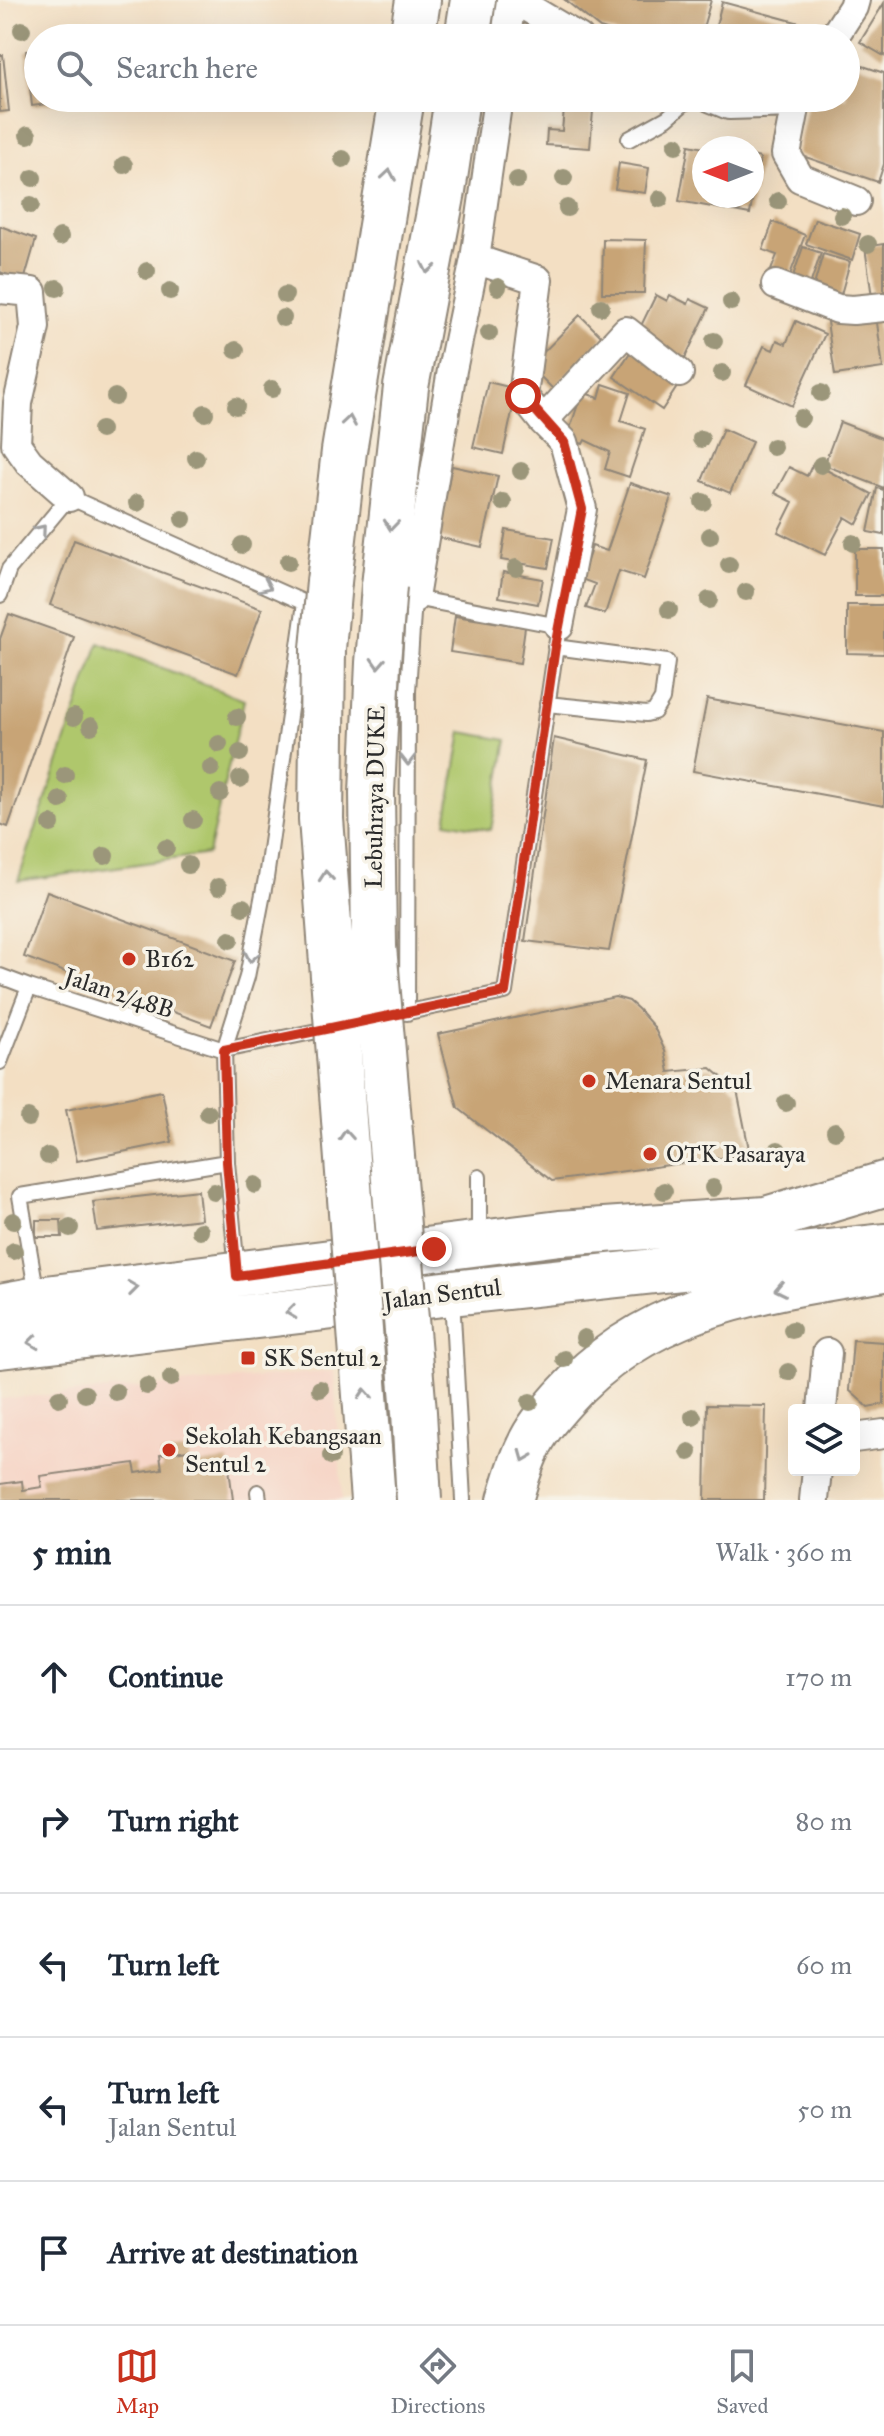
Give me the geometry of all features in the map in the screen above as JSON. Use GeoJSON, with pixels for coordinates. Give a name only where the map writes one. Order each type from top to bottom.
{"type":"FeatureCollection","features":[{"type":"Feature","properties":{"kind":"main road"},"geometry":{"type":"LineString","coordinates":[[414,24],[418,0]]}},
{"type":"Feature","properties":{"kind":"main road","name":"Lebuhraya DUKE"},"geometry":{"type":"LineString","coordinates":[[373,1500],[321,819],[323,649],[344,451],[400,112]]}},
{"type":"Feature","properties":{"kind":"main road","name":"Lebuhraya DUKE"},"geometry":{"type":"LineString","coordinates":[[419,1500],[374,947],[372,793],[378,663],[399,592],[406,387],[455,112]]}},
{"type":"Feature","properties":{"kind":"main road","name":"Jalan Sentul"},"geometry":{"type":"LineString","coordinates":[[19,1303],[544,1236],[770,1193],[849,1162],[884,1153]]}},
{"type":"Feature","properties":{"kind":"main road"},"geometry":{"type":"LineString","coordinates":[[544,1236],[766,1219],[884,1184]]}},
{"type":"Feature","properties":{"kind":"main road"},"geometry":{"type":"LineString","coordinates":[[535,1283],[884,1224]]}},
{"type":"Feature","properties":{"kind":"main road","name":"Jalan Sentul"},"geometry":{"type":"LineString","coordinates":[[0,1346],[535,1283],[884,1246]]}},
{"type":"Feature","properties":{"kind":"main road"},"geometry":{"type":"LineString","coordinates":[[510,1500],[527,1448],[548,1416],[598,1364],[633,1339],[668,1320],[710,1304],[884,1269]]}},
{"type":"Feature","properties":{"kind":"street"},"geometry":{"type":"LineString","coordinates":[[842,24],[855,0]]}},
{"type":"Feature","properties":{"kind":"street"},"geometry":{"type":"LineString","coordinates":[[484,6],[496,24]]}},
{"type":"Feature","properties":{"kind":"street"},"geometry":{"type":"LineString","coordinates":[[484,6],[537,24]]}},
{"type":"Feature","properties":{"kind":"street"},"geometry":{"type":"LineString","coordinates":[[399,592],[475,259],[496,112]]}},
{"type":"Feature","properties":{"kind":"street"},"geometry":{"type":"LineString","coordinates":[[793,112],[786,154],[800,178],[856,201]]}},
{"type":"Feature","properties":{"kind":"street"},"geometry":{"type":"LineString","coordinates":[[475,259],[538,280],[523,396],[564,442],[582,509],[557,636]]}},
{"type":"Feature","properties":{"kind":"street"},"geometry":{"type":"LineString","coordinates":[[776,285],[838,309],[884,307]]}},
{"type":"Feature","properties":{"kind":"street"},"geometry":{"type":"LineString","coordinates":[[0,289],[32,292],[35,327],[18,403],[16,444],[29,462],[69,497]]}},
{"type":"Feature","properties":{"kind":"street"},"geometry":{"type":"LineString","coordinates":[[543,421],[626,331],[679,373]]}},
{"type":"Feature","properties":{"kind":"street"},"geometry":{"type":"LineString","coordinates":[[823,1404],[827,1353]]}},
{"type":"Feature","properties":{"kind":"street"},"geometry":{"type":"LineString","coordinates":[[860,1437],[884,1434]]}},
{"type":"Feature","properties":{"kind":"street"},"geometry":{"type":"LineString","coordinates":[[814,1500],[816,1476]]}},
{"type":"Feature","properties":{"kind":"lane"},"geometry":{"type":"LineString","coordinates":[[629,139],[674,112]]}},
{"type":"Feature","properties":{"kind":"lane"},"geometry":{"type":"LineString","coordinates":[[0,595],[9,569],[69,497],[305,603],[266,878],[247,977],[224,1050],[227,1162],[237,1276]]}},
{"type":"Feature","properties":{"kind":"lane"},"geometry":{"type":"LineString","coordinates":[[407,1013],[408,691],[399,592],[557,636],[667,662],[662,699],[654,712],[646,714],[547,704]]}},
{"type":"Feature","properties":{"kind":"lane"},"geometry":{"type":"LineString","coordinates":[[224,1050],[505,992],[557,636]]}},
{"type":"Feature","properties":{"kind":"lane","name":"Jalan 2/48B"},"geometry":{"type":"LineString","coordinates":[[0,976],[224,1050]]}},
{"type":"Feature","properties":{"kind":"lane"},"geometry":{"type":"LineString","coordinates":[[0,1062],[29,987]]}},
{"type":"Feature","properties":{"kind":"lane"},"geometry":{"type":"LineString","coordinates":[[19,1303],[20,1196],[227,1162]]}},
{"type":"Feature","properties":{"kind":"lane"},"geometry":{"type":"LineString","coordinates":[[479,1177],[479,1244]]}},
{"type":"Feature","properties":{"kind":"lane"},"geometry":{"type":"LineString","coordinates":[[452,1293],[463,1500]]}},
{"type":"Feature","properties":{"kind":"shaded area","name":"Sekolah Kebangsaan Sentul 2"},"geometry":{"type":"Polygon","coordinates":[[[334,1371],[342,1500],[0,1500],[0,1399],[334,1371]]]}},
{"type":"Feature","properties":{"kind":"green space"},"geometry":{"type":"Polygon","coordinates":[[[99,643],[244,700],[208,854],[18,881],[99,643]]]}},
{"type":"Feature","properties":{"kind":"green space"},"geometry":{"type":"Polygon","coordinates":[[[462,732],[507,740],[491,830],[446,822],[462,732]]]}},
{"type":"Feature","properties":{"kind":"building"},"geometry":{"type":"Polygon","coordinates":[[[565,0],[711,0],[704,24],[595,24],[565,0]]]}},
{"type":"Feature","properties":{"kind":"building"},"geometry":{"type":"Polygon","coordinates":[[[722,2],[800,23],[800,24],[716,24],[722,2]]]}},
{"type":"Feature","properties":{"kind":"building"},"geometry":{"type":"Polygon","coordinates":[[[884,3],[884,56],[860,42],[884,3]]]}},
{"type":"Feature","properties":{"kind":"building"},"geometry":{"type":"Polygon","coordinates":[[[0,55],[3,55],[9,111],[0,112],[0,55]]]}},
{"type":"Feature","properties":{"kind":"building"},"geometry":{"type":"Polygon","coordinates":[[[860,65],[884,73],[884,164],[878,182],[797,154],[806,112],[860,112],[860,65]]]}},
{"type":"Feature","properties":{"kind":"building"},"geometry":{"type":"Polygon","coordinates":[[[564,112],[593,112],[590,148],[546,145],[547,130],[562,131],[564,112]]]}},
{"type":"Feature","properties":{"kind":"building"},"geometry":{"type":"Polygon","coordinates":[[[689,145],[692,146],[692,203],[679,201],[689,145]]]}},
{"type":"Feature","properties":{"kind":"building"},"geometry":{"type":"Polygon","coordinates":[[[619,163],[649,168],[645,193],[615,189],[619,163]]]}},
{"type":"Feature","properties":{"kind":"building"},"geometry":{"type":"Polygon","coordinates":[[[717,208],[751,208],[750,214],[717,208]]]}},
{"type":"Feature","properties":{"kind":"building"},"geometry":{"type":"Polygon","coordinates":[[[815,219],[860,234],[852,260],[806,244],[815,219]]]}},
{"type":"Feature","properties":{"kind":"building"},"geometry":{"type":"Polygon","coordinates":[[[773,222],[805,235],[788,280],[770,273],[777,255],[763,250],[773,222]]]}},
{"type":"Feature","properties":{"kind":"building"},"geometry":{"type":"Polygon","coordinates":[[[0,226],[36,239],[24,281],[0,272],[0,226]]]}},
{"type":"Feature","properties":{"kind":"building"},"geometry":{"type":"Polygon","coordinates":[[[603,239],[646,240],[644,293],[602,293],[603,239]]]}},
{"type":"Feature","properties":{"kind":"building"},"geometry":{"type":"Polygon","coordinates":[[[884,244],[884,295],[872,297],[865,247],[884,244]]]}},
{"type":"Feature","properties":{"kind":"building"},"geometry":{"type":"Polygon","coordinates":[[[803,247],[821,253],[810,285],[792,279],[803,247]]]}},
{"type":"Feature","properties":{"kind":"building"},"geometry":{"type":"Polygon","coordinates":[[[823,254],[850,262],[840,298],[813,289],[823,254]]]}},
{"type":"Feature","properties":{"kind":"building"},"geometry":{"type":"Polygon","coordinates":[[[656,295],[667,301],[670,295],[688,304],[690,299],[709,308],[685,358],[637,334],[656,295]]]}},
{"type":"Feature","properties":{"kind":"building"},"geometry":{"type":"Polygon","coordinates":[[[580,315],[603,338],[553,389],[530,366],[580,315]]]}},
{"type":"Feature","properties":{"kind":"building"},"geometry":{"type":"Polygon","coordinates":[[[876,315],[883,368],[835,375],[827,322],[876,315]]]}},
{"type":"Feature","properties":{"kind":"building"},"geometry":{"type":"Polygon","coordinates":[[[796,321],[825,334],[792,406],[746,385],[764,346],[773,350],[777,340],[786,344],[796,321]]]}},
{"type":"Feature","properties":{"kind":"building"},"geometry":{"type":"Polygon","coordinates":[[[633,348],[681,381],[662,410],[614,377],[633,348]]]}},
{"type":"Feature","properties":{"kind":"building"},"geometry":{"type":"Polygon","coordinates":[[[488,382],[517,389],[503,454],[473,447],[488,382]]]}},
{"type":"Feature","properties":{"kind":"building"},"geometry":{"type":"Polygon","coordinates":[[[603,384],[630,393],[621,421],[645,429],[629,477],[605,469],[610,452],[585,440],[583,444],[567,438],[582,392],[599,398],[603,384]]]}},
{"type":"Feature","properties":{"kind":"building"},"geometry":{"type":"Polygon","coordinates":[[[840,422],[884,439],[884,488],[824,465],[840,422]]]}},
{"type":"Feature","properties":{"kind":"building"},"geometry":{"type":"Polygon","coordinates":[[[723,429],[752,442],[730,493],[702,481],[723,429]]]}},
{"type":"Feature","properties":{"kind":"building"},"geometry":{"type":"Polygon","coordinates":[[[813,463],[872,494],[857,524],[845,517],[825,555],[778,532],[793,502],[775,493],[789,467],[807,476],[813,463]]]}},
{"type":"Feature","properties":{"kind":"building"},"geometry":{"type":"Polygon","coordinates":[[[452,466],[498,476],[482,547],[437,537],[452,466]]]}},
{"type":"Feature","properties":{"kind":"building"},"geometry":{"type":"Polygon","coordinates":[[[630,483],[672,497],[644,579],[619,571],[605,614],[586,608],[595,584],[581,579],[592,546],[607,551],[630,483]]]}},
{"type":"Feature","properties":{"kind":"building"},"geometry":{"type":"Polygon","coordinates":[[[877,488],[884,490],[884,535],[868,532],[877,488]]]}},
{"type":"Feature","properties":{"kind":"building"},"geometry":{"type":"Polygon","coordinates":[[[506,530],[554,538],[548,568],[501,560],[506,530]]]}},
{"type":"Feature","properties":{"kind":"building"},"geometry":{"type":"Polygon","coordinates":[[[74,540],[262,609],[238,674],[50,605],[74,540]]]}},
{"type":"Feature","properties":{"kind":"building"},"geometry":{"type":"Polygon","coordinates":[[[855,549],[884,549],[884,596],[855,596],[855,549]]]}},
{"type":"Feature","properties":{"kind":"building"},"geometry":{"type":"Polygon","coordinates":[[[503,572],[543,579],[538,604],[499,597],[503,572]]]}},
{"type":"Feature","properties":{"kind":"building"},"geometry":{"type":"Polygon","coordinates":[[[847,605],[884,605],[884,654],[847,653],[847,605]]]}},
{"type":"Feature","properties":{"kind":"building"},"geometry":{"type":"Polygon","coordinates":[[[9,614],[74,637],[8,827],[0,824],[0,639],[9,614]]]}},
{"type":"Feature","properties":{"kind":"building"},"geometry":{"type":"Polygon","coordinates":[[[455,616],[525,627],[520,663],[450,652],[455,616]]]}},
{"type":"Feature","properties":{"kind":"building"},"geometry":{"type":"Polygon","coordinates":[[[707,699],[884,732],[884,806],[693,771],[707,699]]]}},
{"type":"Feature","properties":{"kind":"building"},"geometry":{"type":"Polygon","coordinates":[[[554,738],[647,760],[609,951],[525,941],[554,738]]]}},
{"type":"Feature","properties":{"kind":"building","name":"B162"},"geometry":{"type":"Polygon","coordinates":[[[47,891],[235,961],[211,1026],[24,957],[47,891]]]}},
{"type":"Feature","properties":{"kind":"building","name":"Menara Sentul"},"geometry":{"type":"Polygon","coordinates":[[[615,997],[629,1001],[654,1027],[665,1051],[669,1072],[711,1068],[737,1090],[750,1154],[552,1181],[458,1108],[438,1034],[615,997]]]}},
{"type":"Feature","properties":{"kind":"building"},"geometry":{"type":"Polygon","coordinates":[[[162,1091],[172,1142],[77,1161],[66,1110],[162,1091]]]}},
{"type":"Feature","properties":{"kind":"building"},"geometry":{"type":"Polygon","coordinates":[[[198,1190],[201,1219],[97,1231],[93,1202],[198,1190]]]}},
{"type":"Feature","properties":{"kind":"building"},"geometry":{"type":"Polygon","coordinates":[[[36,1220],[61,1220],[62,1237],[36,1237],[36,1220]]]}},
{"type":"Feature","properties":{"kind":"building"},"geometry":{"type":"Polygon","coordinates":[[[853,1340],[884,1342],[884,1404],[868,1407],[849,1390],[853,1340]]]}},
{"type":"Feature","properties":{"kind":"building"},"geometry":{"type":"Polygon","coordinates":[[[707,1405],[766,1406],[764,1500],[705,1500],[707,1405]]]}},
{"type":"Feature","properties":{"kind":"building"},"geometry":{"type":"Polygon","coordinates":[[[188,1450],[190,1465],[228,1460],[233,1500],[0,1500],[0,1484],[22,1481],[23,1490],[42,1487],[40,1476],[134,1463],[136,1473],[162,1469],[160,1454],[188,1450]]]}},
{"type":"Feature","properties":{"kind":"place","name":"B162"},"geometry":{"type":"Point","coordinates":[129,959]}},
{"type":"Feature","properties":{"kind":"place","name":"Menara Sentul"},"geometry":{"type":"Point","coordinates":[589,1081]}},
{"type":"Feature","properties":{"kind":"place","name":"OTK Pasaraya"},"geometry":{"type":"Point","coordinates":[650,1154]}},
{"type":"Feature","properties":{"kind":"place","name":"SK Sentul 2"},"geometry":{"type":"Point","coordinates":[248,1358]}},
{"type":"Feature","properties":{"kind":"place","name":"Sekolah Kebangsaan Sentul 2"},"geometry":{"type":"Point","coordinates":[169,1450]}},
{"type":"Feature","properties":{"kind":"route"},"geometry":{"type":"LineString","coordinates":[[434,1249],[237,1276],[227,1162],[224,1050],[505,992],[555,647],[582,509],[564,442],[523,396]]}}]}
